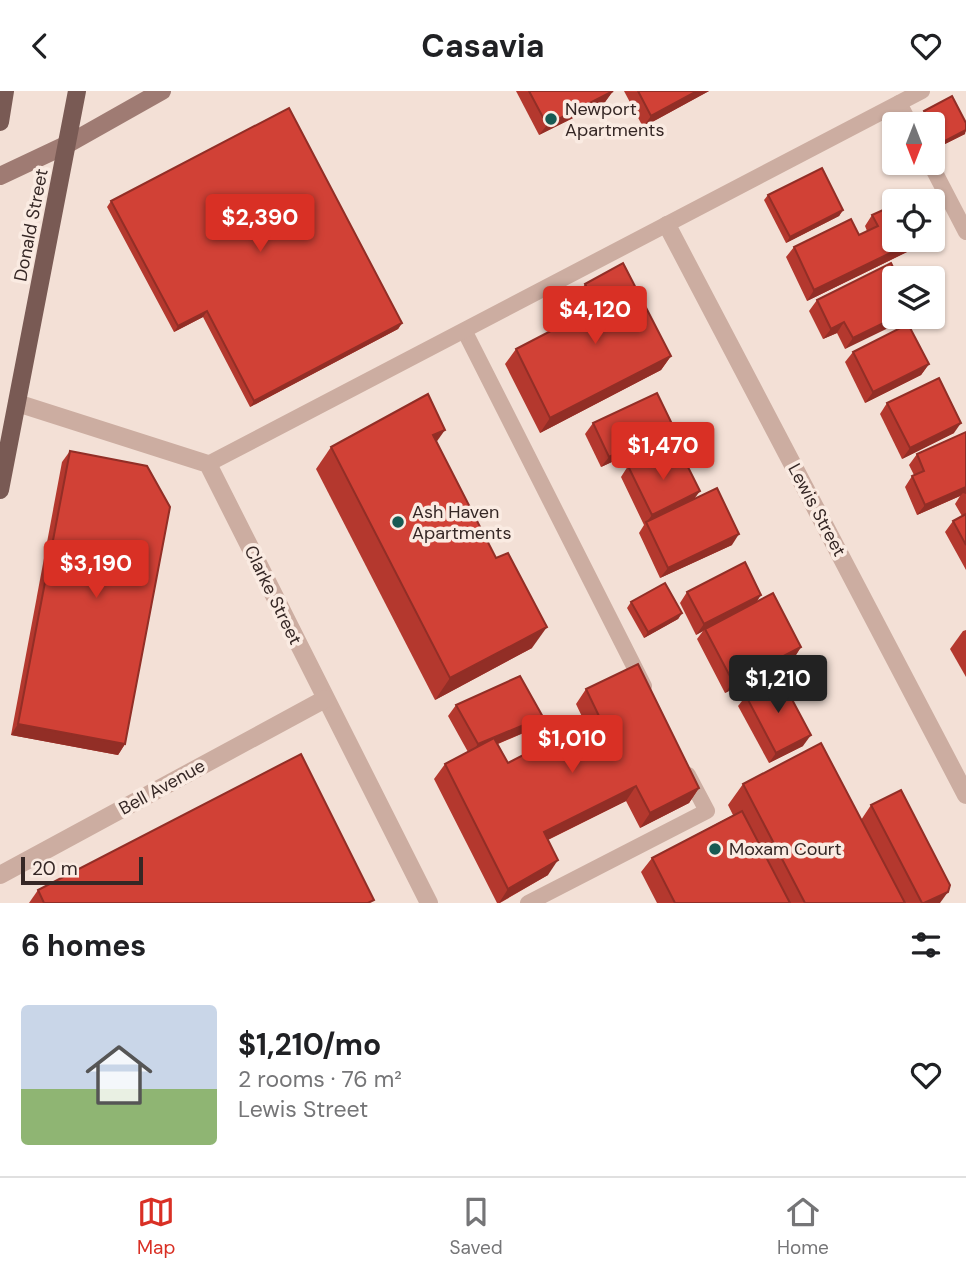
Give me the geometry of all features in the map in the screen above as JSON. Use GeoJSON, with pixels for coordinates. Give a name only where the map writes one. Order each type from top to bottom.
{"type":"FeatureCollection","features":[{"type":"Feature","properties":{"kind":"main road"},"geometry":{"type":"LineString","coordinates":[[0,122],[5,91]]}},
{"type":"Feature","properties":{"kind":"main road","name":"Donald Street"},"geometry":{"type":"LineString","coordinates":[[0,490],[77,91]]}},
{"type":"Feature","properties":{"kind":"street"},"geometry":{"type":"LineString","coordinates":[[0,176],[68,143],[162,91]]}},
{"type":"Feature","properties":{"kind":"street","name":"Lewis Street"},"geometry":{"type":"LineString","coordinates":[[667,225],[966,795]]}},
{"type":"Feature","properties":{"kind":"street"},"geometry":{"type":"LineString","coordinates":[[17,403],[208,464]]}},
{"type":"Feature","properties":{"kind":"street","name":"Clarke Street"},"geometry":{"type":"LineString","coordinates":[[208,464],[429,903]]}},
{"type":"Feature","properties":{"kind":"street","name":"Bell Avenue"},"geometry":{"type":"LineString","coordinates":[[0,875],[325,699]]}},
{"type":"Feature","properties":{"kind":"lane"},"geometry":{"type":"LineString","coordinates":[[208,464],[922,91]]}},
{"type":"Feature","properties":{"kind":"lane"},"geometry":{"type":"LineString","coordinates":[[900,103],[904,112]]}},
{"type":"Feature","properties":{"kind":"lane"},"geometry":{"type":"LineString","coordinates":[[936,175],[966,232]]}},
{"type":"Feature","properties":{"kind":"lane"},"geometry":{"type":"LineString","coordinates":[[465,332],[651,701]]}},
{"type":"Feature","properties":{"kind":"lane"},"geometry":{"type":"LineString","coordinates":[[528,903],[707,811],[682,762]]}},
{"type":"Feature","properties":{"kind":"building","name":"Newport Apartments"},"geometry":{"type":"Polygon","coordinates":[[[529,91],[613,91],[547,125],[529,91]]]}},
{"type":"Feature","properties":{"kind":"building"},"geometry":{"type":"Polygon","coordinates":[[[638,91],[697,91],[651,116],[638,91]]]}},
{"type":"Feature","properties":{"kind":"building"},"geometry":{"type":"Polygon","coordinates":[[[952,96],[966,123],[966,130],[945,141],[945,112],[924,111],[952,96]]]}},
{"type":"Feature","properties":{"kind":"building"},"geometry":{"type":"Polygon","coordinates":[[[289,108],[402,323],[254,401],[207,311],[178,326],[111,201],[289,108]]]}},
{"type":"Feature","properties":{"kind":"building"},"geometry":{"type":"Polygon","coordinates":[[[822,168],[843,210],[790,237],[768,195],[822,168]]]}},
{"type":"Feature","properties":{"kind":"building"},"geometry":{"type":"Polygon","coordinates":[[[882,210],[882,252],[892,252],[814,290],[794,247],[851,219],[859,235],[878,226],[872,215],[882,210]]]}},
{"type":"Feature","properties":{"kind":"building"},"geometry":{"type":"Polygon","coordinates":[[[623,263],[671,356],[550,418],[516,349],[597,307],[585,284],[623,263]]]}},
{"type":"Feature","properties":{"kind":"building"},"geometry":{"type":"Polygon","coordinates":[[[882,268],[882,324],[853,338],[844,322],[831,329],[817,300],[882,268]]]}},
{"type":"Feature","properties":{"kind":"building"},"geometry":{"type":"Polygon","coordinates":[[[898,329],[911,329],[929,364],[873,392],[853,352],[898,329]]]}},
{"type":"Feature","properties":{"kind":"building"},"geometry":{"type":"Polygon","coordinates":[[[939,378],[961,423],[910,448],[887,403],[939,378]]]}},
{"type":"Feature","properties":{"kind":"building"},"geometry":{"type":"Polygon","coordinates":[[[657,393],[673,426],[609,457],[593,423],[657,393]]]}},
{"type":"Feature","properties":{"kind":"building","name":"Ash Haven Apartments"},"geometry":{"type":"Polygon","coordinates":[[[428,394],[445,430],[433,435],[496,558],[508,553],[547,627],[450,678],[331,447],[428,394]]]}},
{"type":"Feature","properties":{"kind":"building"},"geometry":{"type":"Polygon","coordinates":[[[966,432],[966,487],[925,505],[912,476],[924,471],[917,454],[966,432]]]}},
{"type":"Feature","properties":{"kind":"building"},"geometry":{"type":"Polygon","coordinates":[[[70,451],[147,466],[170,507],[125,744],[18,724],[70,451]]]}},
{"type":"Feature","properties":{"kind":"building"},"geometry":{"type":"Polygon","coordinates":[[[659,451],[666,465],[683,457],[700,491],[652,515],[628,466],[659,451]]]}},
{"type":"Feature","properties":{"kind":"building"},"geometry":{"type":"Polygon","coordinates":[[[717,488],[739,534],[668,568],[646,522],[717,488]]]}},
{"type":"Feature","properties":{"kind":"building"},"geometry":{"type":"Polygon","coordinates":[[[966,514],[966,545],[953,521],[966,514]]]}},
{"type":"Feature","properties":{"kind":"building"},"geometry":{"type":"Polygon","coordinates":[[[745,562],[761,595],[704,624],[687,592],[745,562]]]}},
{"type":"Feature","properties":{"kind":"building"},"geometry":{"type":"Polygon","coordinates":[[[665,583],[682,613],[648,632],[631,602],[665,583]]]}},
{"type":"Feature","properties":{"kind":"building"},"geometry":{"type":"Polygon","coordinates":[[[773,593],[801,647],[733,682],[705,629],[773,593]]]}},
{"type":"Feature","properties":{"kind":"building"},"geometry":{"type":"Polygon","coordinates":[[[638,664],[699,788],[650,813],[636,786],[544,832],[558,860],[508,889],[445,764],[494,738],[508,763],[599,716],[586,689],[638,664]]]}},
{"type":"Feature","properties":{"kind":"building"},"geometry":{"type":"Polygon","coordinates":[[[520,676],[543,717],[478,744],[456,705],[520,676]]]}},
{"type":"Feature","properties":{"kind":"building"},"geometry":{"type":"Polygon","coordinates":[[[780,677],[811,735],[776,753],[746,696],[780,677]]]}},
{"type":"Feature","properties":{"kind":"building"},"geometry":{"type":"Polygon","coordinates":[[[821,743],[905,903],[805,903],[743,784],[821,743]]]}},
{"type":"Feature","properties":{"kind":"building"},"geometry":{"type":"Polygon","coordinates":[[[301,754],[374,900],[368,903],[44,903],[38,890],[301,754]]]}},
{"type":"Feature","properties":{"kind":"building"},"geometry":{"type":"Polygon","coordinates":[[[901,790],[950,885],[948,892],[924,903],[871,805],[901,790]]]}},
{"type":"Feature","properties":{"kind":"building","name":"Moxam Court"},"geometry":{"type":"Polygon","coordinates":[[[742,811],[790,903],[675,903],[652,858],[742,811]]]}},
{"type":"Feature","properties":{"kind":"place","name":"Newport Apartments"},"geometry":{"type":"Point","coordinates":[551,119]}},
{"type":"Feature","properties":{"kind":"place","name":"Ash Haven Apartments"},"geometry":{"type":"Point","coordinates":[398,522]}},
{"type":"Feature","properties":{"kind":"place","name":"Moxam Court"},"geometry":{"type":"Point","coordinates":[715,849]}}]}
